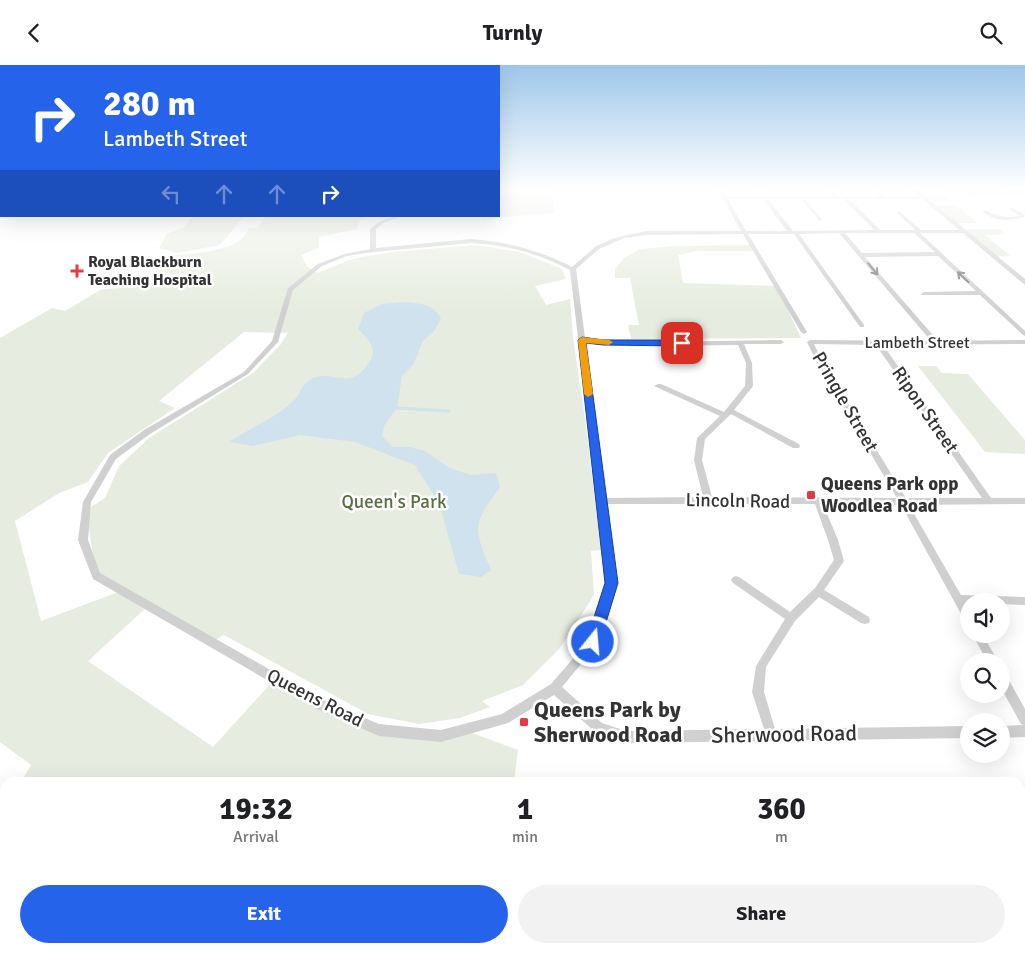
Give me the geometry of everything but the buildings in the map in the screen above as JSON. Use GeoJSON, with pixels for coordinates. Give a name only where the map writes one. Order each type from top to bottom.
{"type":"FeatureCollection","features":[{"type":"Feature","properties":{"kind":"street"},"geometry":{"type":"LineString","coordinates":[[372,249],[373,229]]}},
{"type":"Feature","properties":{"kind":"street"},"geometry":{"type":"LineString","coordinates":[[791,229],[862,326]]}},
{"type":"Feature","properties":{"kind":"street"},"geometry":{"type":"LineString","coordinates":[[917,231],[939,254],[1025,333]]}},
{"type":"Feature","properties":{"kind":"street"},"geometry":{"type":"LineString","coordinates":[[573,269],[588,252],[601,245],[630,235],[646,233],[963,231],[1025,283]]}},
{"type":"Feature","properties":{"kind":"street","name":"Pringle Street"},"geometry":{"type":"LineString","coordinates":[[744,232],[804,332]]}},
{"type":"Feature","properties":{"kind":"street"},"geometry":{"type":"LineString","coordinates":[[842,232],[937,343]]}},
{"type":"Feature","properties":{"kind":"street","name":"Queens Road"},"geometry":{"type":"LineString","coordinates":[[471,241],[500,243],[526,248],[573,269],[612,583],[593,642],[555,688],[504,719],[441,737],[379,730],[321,705],[96,576],[83,540],[87,502],[113,457],[147,432],[246,373],[275,342],[290,289],[312,271],[320,265],[346,255],[372,249],[471,241]]}},
{"type":"Feature","properties":{"kind":"street"},"geometry":{"type":"LineString","coordinates":[[861,255],[939,254]]}},
{"type":"Feature","properties":{"kind":"street"},"geometry":{"type":"LineString","coordinates":[[924,294],[981,293]]}},
{"type":"Feature","properties":{"kind":"street"},"geometry":{"type":"LineString","coordinates":[[582,340],[603,342],[780,342]]}},
{"type":"Feature","properties":{"kind":"street"},"geometry":{"type":"LineString","coordinates":[[708,500],[698,460],[701,438],[727,413],[749,386],[749,363],[740,342]]}},
{"type":"Feature","properties":{"kind":"street","name":"Pringle Street"},"geometry":{"type":"LineString","coordinates":[[810,342],[819,361],[903,501],[960,602]]}},
{"type":"Feature","properties":{"kind":"street","name":"Lambeth Street"},"geometry":{"type":"LineString","coordinates":[[810,342],[1025,342]]}},
{"type":"Feature","properties":{"kind":"street","name":"Ripon Street"},"geometry":{"type":"LineString","coordinates":[[878,343],[989,502]]}},
{"type":"Feature","properties":{"kind":"street"},"geometry":{"type":"LineString","coordinates":[[658,387],[727,413],[796,446]]}},
{"type":"Feature","properties":{"kind":"street","name":"Lincoln Road"},"geometry":{"type":"LineString","coordinates":[[601,501],[1025,501]]}},
{"type":"Feature","properties":{"kind":"street"},"geometry":{"type":"LineString","coordinates":[[771,733],[758,692],[761,666],[791,618],[818,591],[839,561],[818,502]]}},
{"type":"Feature","properties":{"kind":"street"},"geometry":{"type":"LineString","coordinates":[[736,580],[791,618]]}},
{"type":"Feature","properties":{"kind":"street"},"geometry":{"type":"LineString","coordinates":[[818,591],[865,620]]}},
{"type":"Feature","properties":{"kind":"street"},"geometry":{"type":"LineString","coordinates":[[958,599],[1025,601]]}},
{"type":"Feature","properties":{"kind":"street","name":"Sherwood Road"},"geometry":{"type":"LineString","coordinates":[[555,688],[598,727],[626,737],[771,733],[960,732]]}},
{"type":"Feature","properties":{"kind":"street"},"geometry":{"type":"LineString","coordinates":[[1010,693],[1025,720]]}},
{"type":"Feature","properties":{"kind":"street"},"geometry":{"type":"LineString","coordinates":[[1010,732],[1025,731]]}},
{"type":"Feature","properties":{"kind":"green space"},"geometry":{"type":"Polygon","coordinates":[[[178,229],[233,229],[220,245],[178,253],[159,248],[167,234],[178,229]]]}},
{"type":"Feature","properties":{"kind":"green space","name":"Queen's Park"},"geometry":{"type":"Polygon","coordinates":[[[248,229],[355,229],[319,237],[319,248],[301,255],[307,267],[318,273],[349,260],[368,256],[392,252],[476,245],[520,252],[562,269],[566,279],[535,286],[546,305],[570,299],[573,337],[601,550],[591,551],[594,595],[560,648],[523,685],[482,701],[490,707],[460,718],[419,724],[368,714],[224,635],[211,642],[148,606],[88,661],[213,747],[275,679],[379,730],[464,730],[518,750],[515,777],[24,777],[31,765],[0,742],[0,338],[52,308],[65,311],[102,289],[140,287],[146,279],[158,273],[170,256],[215,250],[236,243],[248,229]],[[244,332],[159,401],[175,408],[108,453],[88,482],[59,493],[15,521],[41,621],[121,591],[96,576],[86,510],[105,498],[119,466],[149,438],[253,373],[281,344],[288,333],[244,332]]]}},
{"type":"Feature","properties":{"kind":"green space"},"geometry":{"type":"Polygon","coordinates":[[[962,229],[1000,229],[1006,234],[985,235],[1010,256],[994,257],[962,229]]]}},
{"type":"Feature","properties":{"kind":"green space"},"geometry":{"type":"Polygon","coordinates":[[[751,245],[755,251],[697,251],[678,255],[683,283],[777,286],[801,338],[631,339],[628,325],[639,325],[630,278],[615,278],[615,269],[624,258],[640,249],[674,246],[751,245]]]}},
{"type":"Feature","properties":{"kind":"green space"},"geometry":{"type":"Polygon","coordinates":[[[918,366],[936,366],[942,373],[968,374],[1025,440],[1025,454],[985,452],[918,366]]]}},
{"type":"Feature","properties":{"kind":"water"},"geometry":{"type":"Polygon","coordinates":[[[402,302],[429,307],[441,318],[435,330],[423,341],[413,365],[402,376],[397,408],[384,426],[382,436],[393,447],[410,447],[425,451],[450,468],[471,475],[496,473],[500,487],[484,510],[478,527],[481,544],[491,570],[481,577],[459,574],[439,503],[415,465],[355,442],[300,435],[253,446],[229,442],[286,407],[295,399],[305,384],[315,377],[355,377],[370,361],[373,352],[370,343],[358,329],[364,313],[382,304],[402,302]]]}},
{"type":"Feature","properties":{"kind":"waterway"},"geometry":{"type":"LineString","coordinates":[[397,408],[449,411]]}},
{"type":"Feature","properties":{"kind":"slow traffic"},"geometry":{"type":"LineString","coordinates":[[588,394],[582,340],[609,342]]}},
{"type":"Feature","properties":{"kind":"place","name":"Royal Blackburn Teaching Hospital"},"geometry":{"type":"Point","coordinates":[77,271]}},
{"type":"Feature","properties":{"kind":"place","name":"Queens Park opp Woodlea Road"},"geometry":{"type":"Point","coordinates":[811,495]}},
{"type":"Feature","properties":{"kind":"place","name":"Queens Park by Sherwood Road"},"geometry":{"type":"Point","coordinates":[524,722]}},
{"type":"Feature","properties":{"kind":"route"},"geometry":{"type":"LineString","coordinates":[[593,642],[612,583],[582,340],[682,343]]}}]}
